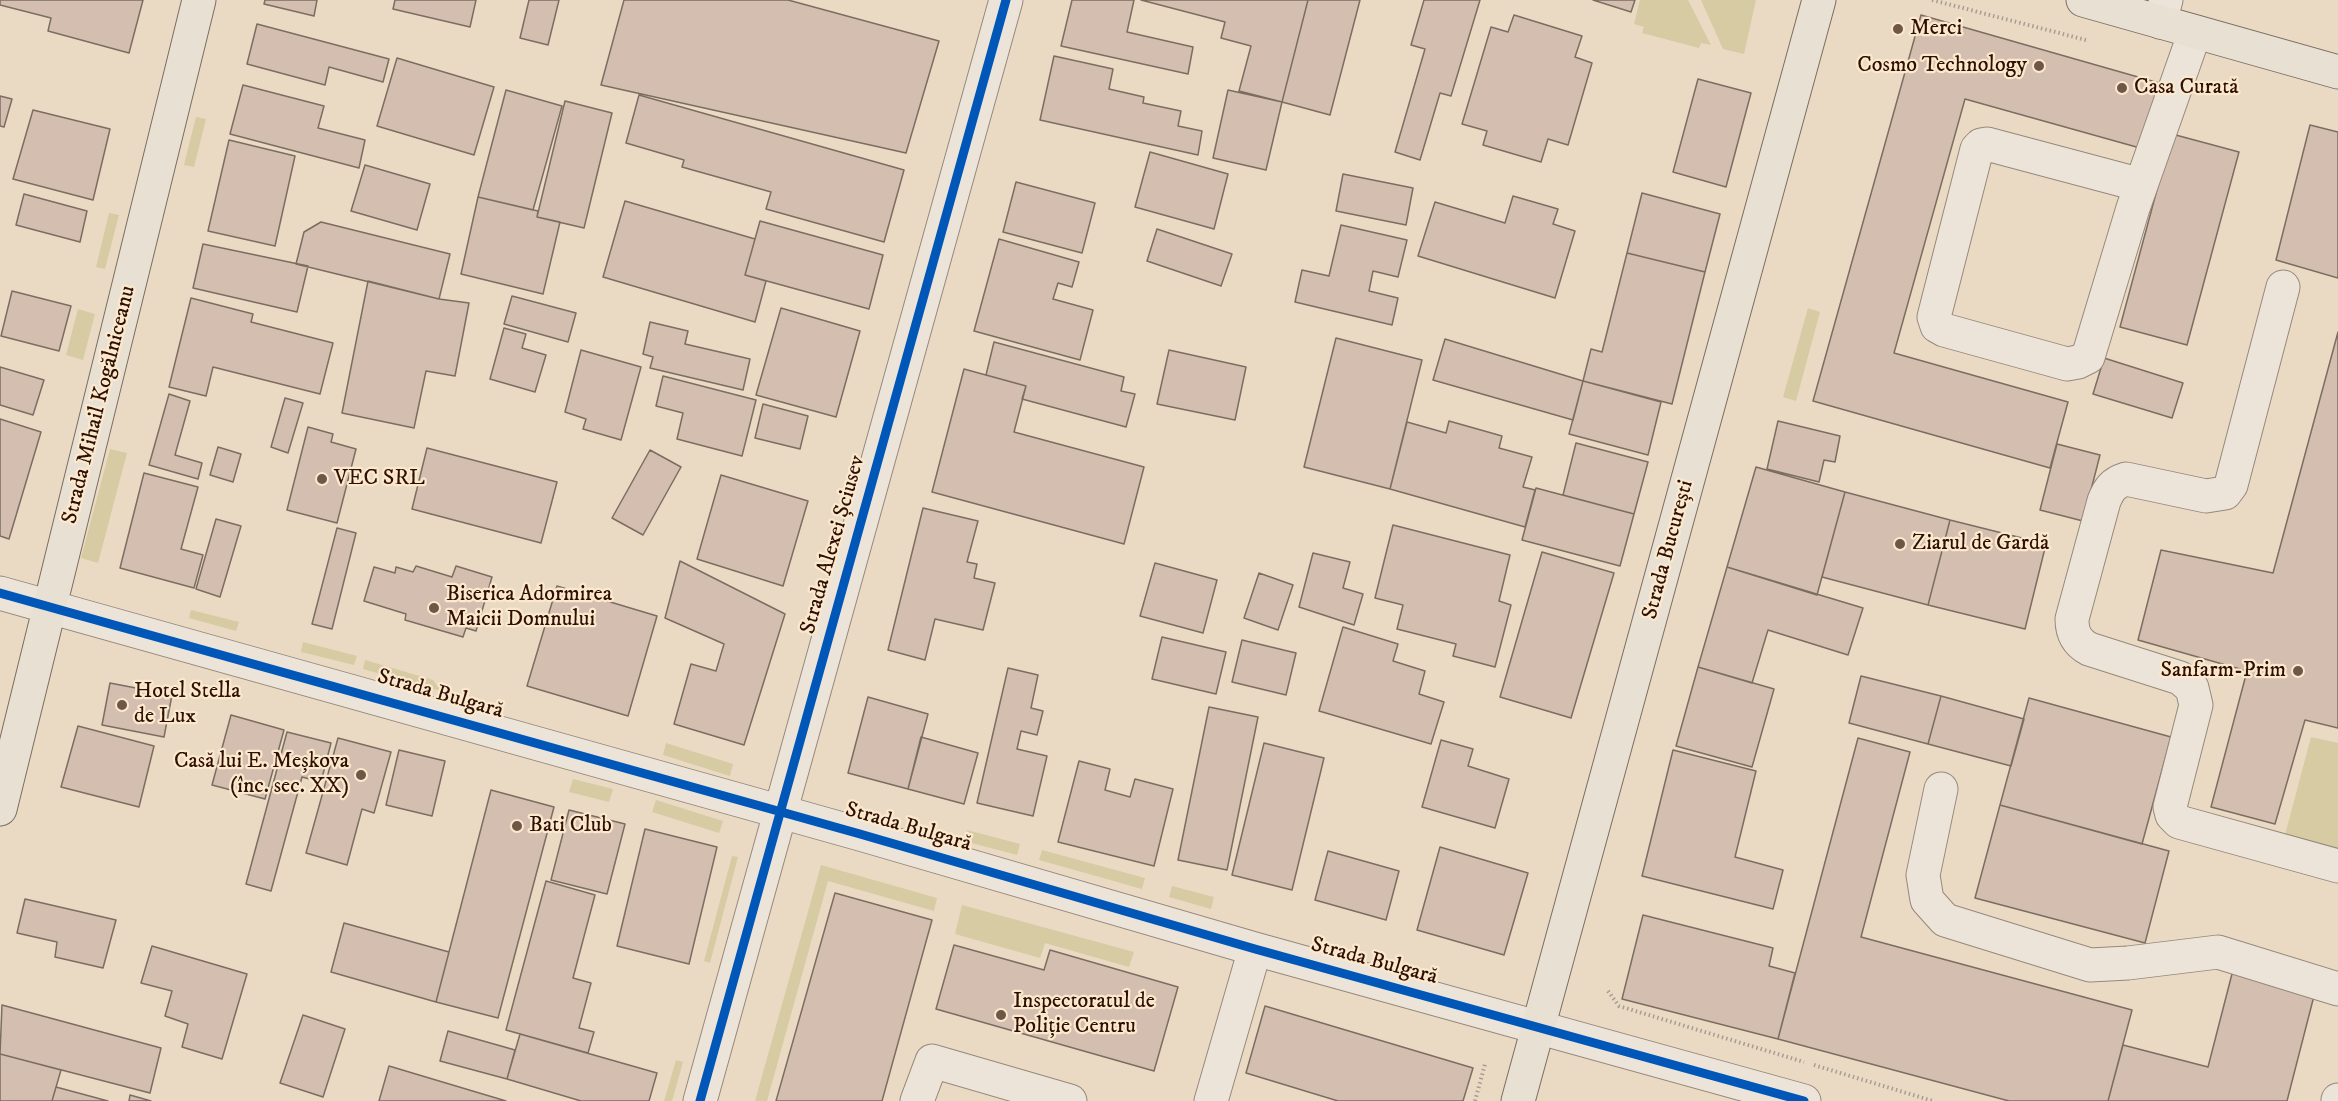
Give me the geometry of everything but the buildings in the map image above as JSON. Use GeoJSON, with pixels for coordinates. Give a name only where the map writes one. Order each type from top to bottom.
{"type":"FeatureCollection","features":[{"type":"Feature","properties":{"kind":"main road","name":"Strada Mihail Kogălniceanu"},"geometry":{"type":"LineString","coordinates":[[0,808],[199,0]]}},
{"type":"Feature","properties":{"kind":"main road","name":"Strada București"},"geometry":{"type":"LineString","coordinates":[[1518,1101],[1819,0]]}},
{"type":"Feature","properties":{"kind":"main road"},"geometry":{"type":"LineString","coordinates":[[2083,0],[2163,11],[2195,32],[2338,72]]}},
{"type":"Feature","properties":{"kind":"street","name":"Strada Alexei Șciusev"},"geometry":{"type":"LineString","coordinates":[[700,1101],[1006,0]]}},
{"type":"Feature","properties":{"kind":"street"},"geometry":{"type":"LineString","coordinates":[[2141,185],[1987,144],[1981,146],[1977,149],[1934,317],[1937,326],[1944,330],[2067,364],[2088,357],[2141,185],[2195,32]]}},
{"type":"Feature","properties":{"kind":"street"},"geometry":{"type":"LineString","coordinates":[[2283,287],[2231,485],[2225,493],[2206,496],[2126,479],[2116,482],[2109,489],[2104,501],[2072,619],[2072,628],[2080,645],[2180,678],[2192,688],[2196,705],[2170,807],[2172,815],[2179,822],[2338,866]]}},
{"type":"Feature","properties":{"kind":"street","name":"Strada Bulgară"},"geometry":{"type":"LineString","coordinates":[[0,592],[781,812],[1255,949],[1804,1101]]}},
{"type":"Feature","properties":{"kind":"street"},"geometry":{"type":"LineString","coordinates":[[1941,789],[1923,875],[1927,900],[1945,920],[2090,965],[2128,963],[2218,952],[2338,989]]}},
{"type":"Feature","properties":{"kind":"street"},"geometry":{"type":"LineString","coordinates":[[1211,1101],[1255,949]]}},
{"type":"Feature","properties":{"kind":"street"},"geometry":{"type":"LineString","coordinates":[[917,1101],[932,1060],[1070,1101]]}},
{"type":"Feature","properties":{"kind":"path"},"geometry":{"type":"LineString","coordinates":[[1608,991],[1619,1006],[1933,1101]]}},
{"type":"Feature","properties":{"kind":"path"},"geometry":{"type":"LineString","coordinates":[[1475,1101],[1485,1064]]}},
{"type":"Feature","properties":{"kind":"shaded area"},"geometry":{"type":"Polygon","coordinates":[[[1640,0],[1688,0],[1711,45],[1701,43],[1699,48],[1642,33],[1644,27],[1634,24],[1640,0]]]}},
{"type":"Feature","properties":{"kind":"shaded area"},"geometry":{"type":"Polygon","coordinates":[[[1701,0],[1756,0],[1744,54],[1723,49],[1701,0]]]}},
{"type":"Feature","properties":{"kind":"shaded area"},"geometry":{"type":"Polygon","coordinates":[[[196,117],[206,119],[194,167],[184,165],[196,117]]]}},
{"type":"Feature","properties":{"kind":"shaded area"},"geometry":{"type":"Polygon","coordinates":[[[109,213],[119,215],[105,269],[96,267],[109,213]]]}},
{"type":"Feature","properties":{"kind":"shaded area"},"geometry":{"type":"Polygon","coordinates":[[[1808,308],[1820,312],[1796,401],[1783,397],[1808,308]]]}},
{"type":"Feature","properties":{"kind":"shaded area"},"geometry":{"type":"Polygon","coordinates":[[[78,309],[95,314],[83,360],[66,355],[78,309]]]}},
{"type":"Feature","properties":{"kind":"shaded area"},"geometry":{"type":"Polygon","coordinates":[[[110,449],[127,453],[98,563],[81,558],[110,449]]]}},
{"type":"Feature","properties":{"kind":"shaded area"},"geometry":{"type":"Polygon","coordinates":[[[191,610],[239,622],[236,631],[189,618],[191,610]]]}},
{"type":"Feature","properties":{"kind":"shaded area"},"geometry":{"type":"Polygon","coordinates":[[[303,642],[357,656],[354,665],[301,652],[303,642]]]}},
{"type":"Feature","properties":{"kind":"shaded area"},"geometry":{"type":"Polygon","coordinates":[[[365,660],[433,680],[441,691],[363,669],[365,660]]]}},
{"type":"Feature","properties":{"kind":"shaded area"},"geometry":{"type":"Polygon","coordinates":[[[2311,737],[2338,743],[2338,866],[2281,850],[2311,737]]]}},
{"type":"Feature","properties":{"kind":"shaded area"},"geometry":{"type":"Polygon","coordinates":[[[666,743],[733,764],[730,776],[663,755],[666,743]]]}},
{"type":"Feature","properties":{"kind":"shaded area"},"geometry":{"type":"Polygon","coordinates":[[[573,779],[613,789],[609,802],[569,792],[573,779]]]}},
{"type":"Feature","properties":{"kind":"shaded area"},"geometry":{"type":"Polygon","coordinates":[[[656,800],[723,821],[719,833],[652,812],[656,800]]]}},
{"type":"Feature","properties":{"kind":"shaded area"},"geometry":{"type":"Polygon","coordinates":[[[967,830],[1020,844],[1017,855],[964,841],[967,830]]]}},
{"type":"Feature","properties":{"kind":"shaded area"},"geometry":{"type":"Polygon","coordinates":[[[1042,850],[1145,878],[1142,889],[1039,860],[1042,850]]]}},
{"type":"Feature","properties":{"kind":"shaded area"},"geometry":{"type":"Polygon","coordinates":[[[732,856],[738,857],[710,963],[704,961],[732,856]]]}},
{"type":"Feature","properties":{"kind":"shaded area"},"geometry":{"type":"Polygon","coordinates":[[[821,865],[937,898],[934,911],[828,881],[767,1101],[755,1101],[821,865]]]}},
{"type":"Feature","properties":{"kind":"shaded area"},"geometry":{"type":"Polygon","coordinates":[[[1172,886],[1214,897],[1211,909],[1169,897],[1172,886]]]}},
{"type":"Feature","properties":{"kind":"shaded area"},"geometry":{"type":"Polygon","coordinates":[[[962,905],[1134,952],[1129,967],[1045,943],[1040,958],[955,934],[962,905]]]}},
{"type":"Feature","properties":{"kind":"shaded area"},"geometry":{"type":"Polygon","coordinates":[[[676,1060],[683,1062],[672,1101],[664,1101],[676,1060]]]}},
{"type":"Feature","properties":{"kind":"cycle path"},"geometry":{"type":"LineString","coordinates":[[700,1101],[1006,0]]}},
{"type":"Feature","properties":{"kind":"cycle path"},"geometry":{"type":"LineString","coordinates":[[0,593],[860,834],[1255,949],[1804,1101]]}},
{"type":"Feature","properties":{"kind":"place","name":"Merci"},"geometry":{"type":"Point","coordinates":[1898,29]}},
{"type":"Feature","properties":{"kind":"place","name":"Cosmo Technology"},"geometry":{"type":"Point","coordinates":[2039,66]}},
{"type":"Feature","properties":{"kind":"place","name":"Casa Curată"},"geometry":{"type":"Point","coordinates":[2122,88]}},
{"type":"Feature","properties":{"kind":"place","name":"VEC SRL"},"geometry":{"type":"Point","coordinates":[322,479]}},
{"type":"Feature","properties":{"kind":"place","name":"Ziarul de Gardă"},"geometry":{"type":"Point","coordinates":[1900,544]}},
{"type":"Feature","properties":{"kind":"place","name":"Biserica Adormirea Maicii Domnului"},"geometry":{"type":"Point","coordinates":[434,608]}},
{"type":"Feature","properties":{"kind":"place","name":"Sanfarm-Prim"},"geometry":{"type":"Point","coordinates":[2298,671]}},
{"type":"Feature","properties":{"kind":"place","name":"Hotel Stella de Lux"},"geometry":{"type":"Point","coordinates":[122,705]}},
{"type":"Feature","properties":{"kind":"place","name":"Casă lui E. Meșkova (înc. sec. XX)"},"geometry":{"type":"Point","coordinates":[361,775]}},
{"type":"Feature","properties":{"kind":"place","name":"Bati Club"},"geometry":{"type":"Point","coordinates":[517,826]}},
{"type":"Feature","properties":{"kind":"place","name":"Inspectoratul de Poliție Centru"},"geometry":{"type":"Point","coordinates":[1001,1015]}}]}
